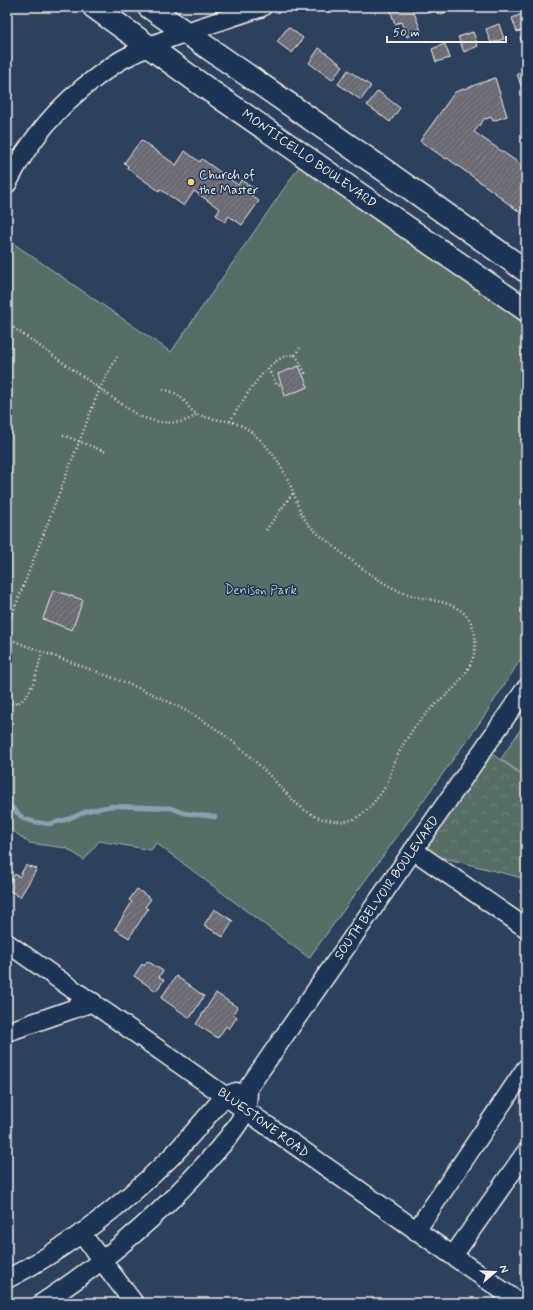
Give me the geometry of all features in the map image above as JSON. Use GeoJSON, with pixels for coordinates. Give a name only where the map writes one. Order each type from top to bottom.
{"type":"FeatureCollection","features":[{"type":"Feature","properties":{"kind":"main road","name":"MONTICELLO BOULEVARD"},"geometry":{"type":"LineString","coordinates":[[94,7],[202,85],[526,310]]}},
{"type":"Feature","properties":{"kind":"main road"},"geometry":{"type":"LineString","coordinates":[[149,7],[387,172],[526,271]]}},
{"type":"Feature","properties":{"kind":"street"},"geometry":{"type":"LineString","coordinates":[[7,184],[31,142],[62,106],[85,85],[117,62],[149,46],[262,7]]}},
{"type":"Feature","properties":{"kind":"street","name":"SOUTH BELVOIR BOULEVARD"},"geometry":{"type":"LineString","coordinates":[[246,1111],[248,1088],[526,688]]}},
{"type":"Feature","properties":{"kind":"street"},"geometry":{"type":"LineString","coordinates":[[413,850],[526,928]]}},
{"type":"Feature","properties":{"kind":"street","name":"BLUESTONE ROAD"},"geometry":{"type":"LineString","coordinates":[[7,943],[520,1303]]}},
{"type":"Feature","properties":{"kind":"street"},"geometry":{"type":"LineString","coordinates":[[7,1032],[93,1002]]}},
{"type":"Feature","properties":{"kind":"street"},"geometry":{"type":"LineString","coordinates":[[416,1231],[526,1068]]}},
{"type":"Feature","properties":{"kind":"street"},"geometry":{"type":"LineString","coordinates":[[7,1279],[81,1233],[119,1204],[170,1158],[225,1096],[248,1088]]}},
{"type":"Feature","properties":{"kind":"street"},"geometry":{"type":"LineString","coordinates":[[42,1303],[76,1281],[149,1221],[184,1188],[221,1146],[246,1111]]}},
{"type":"Feature","properties":{"kind":"street"},"geometry":{"type":"LineString","coordinates":[[453,1256],[526,1152]]}},
{"type":"Feature","properties":{"kind":"street"},"geometry":{"type":"LineString","coordinates":[[81,1233],[134,1303]]}},
{"type":"Feature","properties":{"kind":"path"},"geometry":{"type":"LineString","coordinates":[[7,323],[137,415],[146,419],[171,422],[191,420],[196,415]]}},
{"type":"Feature","properties":{"kind":"path"},"geometry":{"type":"LineString","coordinates":[[295,355],[300,348]]}},
{"type":"Feature","properties":{"kind":"path"},"geometry":{"type":"LineString","coordinates":[[230,421],[254,384],[268,369],[280,358],[295,355]]}},
{"type":"Feature","properties":{"kind":"path"},"geometry":{"type":"LineString","coordinates":[[295,355],[305,373],[302,374]]}},
{"type":"Feature","properties":{"kind":"path"},"geometry":{"type":"LineString","coordinates":[[7,628],[100,388],[117,357]]}},
{"type":"Feature","properties":{"kind":"path"},"geometry":{"type":"LineString","coordinates":[[268,369],[277,385],[281,384]]}},
{"type":"Feature","properties":{"kind":"path"},"geometry":{"type":"LineString","coordinates":[[7,638],[42,653],[145,692],[176,706],[219,732],[244,752],[264,769],[295,803],[310,814],[324,820],[336,821],[350,821],[358,818],[366,811],[384,788],[391,769],[409,734],[429,710],[450,692],[462,679],[472,663],[475,654],[475,635],[471,622],[461,610],[451,605],[399,591],[348,558],[304,520],[281,467],[263,442],[244,427],[230,421],[196,415],[180,397],[171,391],[161,389]]}},
{"type":"Feature","properties":{"kind":"path"},"geometry":{"type":"LineString","coordinates":[[63,435],[106,452]]}},
{"type":"Feature","properties":{"kind":"path"},"geometry":{"type":"LineString","coordinates":[[266,530],[293,492]]}},
{"type":"Feature","properties":{"kind":"path"},"geometry":{"type":"LineString","coordinates":[[7,703],[14,704],[23,700],[29,694],[42,653]]}},
{"type":"Feature","properties":{"kind":"green space","name":"Denison Park"},"geometry":{"type":"Polygon","coordinates":[[[301,164],[526,323],[526,651],[483,718],[309,958],[156,843],[151,850],[99,841],[84,860],[66,848],[29,843],[7,826],[7,239],[171,352],[301,164]]]}},
{"type":"Feature","properties":{"kind":"green space"},"geometry":{"type":"Polygon","coordinates":[[[526,721],[526,777],[501,759],[526,721]]]}},
{"type":"Feature","properties":{"kind":"green space"},"geometry":{"type":"Polygon","coordinates":[[[484,748],[526,778],[526,879],[413,850],[484,748]]]}},
{"type":"Feature","properties":{"kind":"building"},"geometry":{"type":"Polygon","coordinates":[[[389,7],[412,7],[421,31],[407,37],[401,22],[395,24],[389,7]]]}},
{"type":"Feature","properties":{"kind":"building"},"geometry":{"type":"Polygon","coordinates":[[[425,7],[445,7],[447,12],[438,15],[436,10],[428,13],[425,7]]]}},
{"type":"Feature","properties":{"kind":"building"},"geometry":{"type":"Polygon","coordinates":[[[453,7],[464,7],[454,11],[453,7]]]}},
{"type":"Feature","properties":{"kind":"building"},"geometry":{"type":"Polygon","coordinates":[[[465,7],[475,7],[475,9],[466,12],[465,7]]]}},
{"type":"Feature","properties":{"kind":"building"},"geometry":{"type":"Polygon","coordinates":[[[525,13],[526,29],[517,32],[512,18],[525,13]]]}},
{"type":"Feature","properties":{"kind":"building"},"geometry":{"type":"Polygon","coordinates":[[[499,24],[504,39],[491,43],[486,29],[499,24]]]}},
{"type":"Feature","properties":{"kind":"building"},"geometry":{"type":"Polygon","coordinates":[[[288,27],[303,38],[292,53],[277,42],[288,27]]]}},
{"type":"Feature","properties":{"kind":"building"},"geometry":{"type":"Polygon","coordinates":[[[473,32],[478,46],[464,52],[458,37],[473,32]]]}},
{"type":"Feature","properties":{"kind":"building"},"geometry":{"type":"Polygon","coordinates":[[[526,35],[526,53],[520,37],[526,35]]]}},
{"type":"Feature","properties":{"kind":"building"},"geometry":{"type":"Polygon","coordinates":[[[445,44],[450,58],[436,62],[432,49],[445,44]]]}},
{"type":"Feature","properties":{"kind":"building"},"geometry":{"type":"Polygon","coordinates":[[[319,48],[343,66],[332,80],[309,63],[319,48]]]}},
{"type":"Feature","properties":{"kind":"building"},"geometry":{"type":"Polygon","coordinates":[[[348,70],[371,86],[361,100],[338,84],[348,70]]]}},
{"type":"Feature","properties":{"kind":"building"},"geometry":{"type":"Polygon","coordinates":[[[526,70],[526,100],[517,74],[526,70]]]}},
{"type":"Feature","properties":{"kind":"building"},"geometry":{"type":"Polygon","coordinates":[[[495,78],[507,116],[493,121],[491,117],[485,118],[474,132],[526,168],[526,212],[524,215],[447,158],[446,159],[420,141],[455,92],[495,78]]]}},
{"type":"Feature","properties":{"kind":"building"},"geometry":{"type":"Polygon","coordinates":[[[378,91],[400,108],[390,122],[367,105],[378,91]]]}},
{"type":"Feature","properties":{"kind":"building","name":"Church of the Master"},"geometry":{"type":"Polygon","coordinates":[[[141,140],[176,165],[185,151],[200,162],[202,159],[238,185],[241,180],[256,190],[252,196],[259,201],[242,225],[229,216],[225,222],[216,215],[220,209],[194,191],[184,206],[160,189],[159,191],[127,168],[128,166],[124,163],[141,140]]]}},
{"type":"Feature","properties":{"kind":"building"},"geometry":{"type":"Polygon","coordinates":[[[299,366],[308,387],[285,396],[278,374],[299,366]]]}},
{"type":"Feature","properties":{"kind":"building"},"geometry":{"type":"Polygon","coordinates":[[[53,590],[83,600],[72,630],[43,619],[53,590]]]}},
{"type":"Feature","properties":{"kind":"building"},"geometry":{"type":"Polygon","coordinates":[[[26,865],[30,868],[31,866],[37,869],[20,897],[7,889],[7,887],[15,874],[19,877],[26,865]]]}},
{"type":"Feature","properties":{"kind":"building"},"geometry":{"type":"Polygon","coordinates":[[[137,889],[151,899],[145,907],[148,909],[129,938],[115,929],[132,902],[129,900],[137,889]]]}},
{"type":"Feature","properties":{"kind":"building"},"geometry":{"type":"Polygon","coordinates":[[[214,909],[233,921],[223,937],[204,925],[214,909]]]}},
{"type":"Feature","properties":{"kind":"building"},"geometry":{"type":"Polygon","coordinates":[[[147,961],[163,971],[159,977],[164,980],[156,991],[134,976],[142,964],[144,966],[147,961]]]}},
{"type":"Feature","properties":{"kind":"building"},"geometry":{"type":"Polygon","coordinates":[[[176,976],[204,996],[190,1018],[161,998],[176,976]]]}},
{"type":"Feature","properties":{"kind":"building"},"geometry":{"type":"Polygon","coordinates":[[[216,993],[237,1007],[233,1014],[237,1017],[229,1029],[226,1026],[218,1038],[196,1024],[216,993]]]}},
{"type":"Feature","properties":{"kind":"waterway"},"geometry":{"type":"LineString","coordinates":[[7,803],[24,819],[49,824],[68,819],[87,811],[112,806],[171,808],[184,813],[215,817]]}},
{"type":"Feature","properties":{"kind":"place","name":"Church of the Master"},"geometry":{"type":"Point","coordinates":[191,182]}}]}
